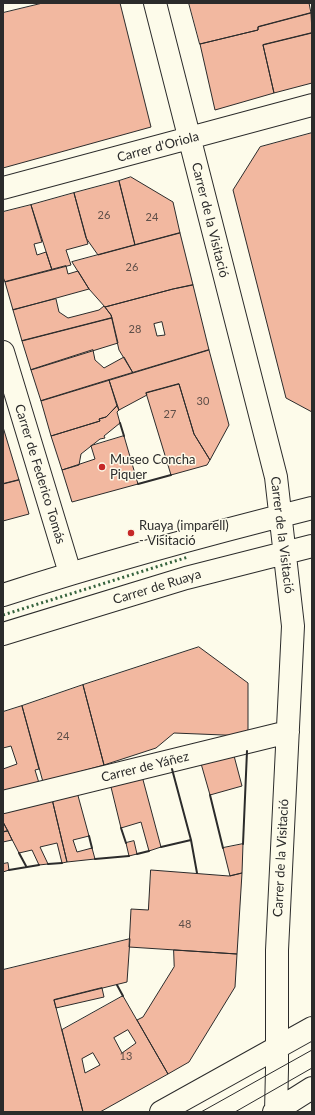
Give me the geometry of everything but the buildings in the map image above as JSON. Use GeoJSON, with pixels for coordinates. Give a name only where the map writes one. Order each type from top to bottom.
{"type":"FeatureCollection","features":[{"type":"Feature","properties":{"kind":"street","name":"Carrer de la Visitació"},"geometry":{"type":"LineString","coordinates":[[155,3],[274,470],[293,626],[276,950],[277,1082],[275,1112]]}},
{"type":"Feature","properties":{"kind":"street","name":"Carrer d'Oriola"},"geometry":{"type":"LineString","coordinates":[[3,188],[312,105]]}},
{"type":"Feature","properties":{"kind":"street","name":"Carrer de Federico Tomás"},"geometry":{"type":"LineString","coordinates":[[3,352],[70,573]]}},
{"type":"Feature","properties":{"kind":"street"},"geometry":{"type":"LineString","coordinates":[[3,595],[70,573],[182,541],[312,508]]}},
{"type":"Feature","properties":{"kind":"street","name":"Carrer de Ruaya"},"geometry":{"type":"LineString","coordinates":[[3,634],[186,578],[312,546]]}},
{"type":"Feature","properties":{"kind":"street","name":"Carrer de Yáñez"},"geometry":{"type":"LineString","coordinates":[[3,802],[288,732]]}},
{"type":"Feature","properties":{"kind":"street"},"geometry":{"type":"LineString","coordinates":[[161,1112],[312,1028]]}},
{"type":"Feature","properties":{"kind":"street"},"geometry":{"type":"LineString","coordinates":[[275,1112],[312,1088]]}},
{"type":"Feature","properties":{"kind":"tram line"},"geometry":{"type":"LineString","coordinates":[[201,1112],[312,1050]]}},
{"type":"Feature","properties":{"kind":"tram line"},"geometry":{"type":"LineString","coordinates":[[235,1112],[312,1068]]}},
{"type":"Feature","properties":{"kind":"hedge"},"geometry":{"type":"LineString","coordinates":[[3,615],[188,557]]}},
{"type":"Feature","properties":{"kind":"wall"},"geometry":{"type":"LineString","coordinates":[[120,423],[124,436]]}},
{"type":"Feature","properties":{"kind":"wall"},"geometry":{"type":"LineString","coordinates":[[138,484],[171,475]]}},
{"type":"Feature","properties":{"kind":"wall"},"geometry":{"type":"LineString","coordinates":[[243,844],[247,751]]}},
{"type":"Feature","properties":{"kind":"wall"},"geometry":{"type":"LineString","coordinates":[[172,769],[191,840],[197,873]]}},
{"type":"Feature","properties":{"kind":"wall"},"geometry":{"type":"LineString","coordinates":[[210,795],[223,848]]}},
{"type":"Feature","properties":{"kind":"wall"},"geometry":{"type":"LineString","coordinates":[[121,828],[126,843]]}},
{"type":"Feature","properties":{"kind":"wall"},"geometry":{"type":"LineString","coordinates":[[89,836],[92,848]]}},
{"type":"Feature","properties":{"kind":"wall"},"geometry":{"type":"LineString","coordinates":[[161,847],[191,840]]}},
{"type":"Feature","properties":{"kind":"wall"},"geometry":{"type":"LineString","coordinates":[[137,854],[149,851]]}},
{"type":"Feature","properties":{"kind":"wall"},"geometry":{"type":"LineString","coordinates":[[19,853],[26,866]]}},
{"type":"Feature","properties":{"kind":"wall"},"geometry":{"type":"LineString","coordinates":[[95,859],[129,856]]}},
{"type":"Feature","properties":{"kind":"wall"},"geometry":{"type":"LineString","coordinates":[[48,864],[62,863]]}},
{"type":"Feature","properties":{"kind":"wall"},"geometry":{"type":"LineString","coordinates":[[9,870],[39,865]]}},
{"type":"Feature","properties":{"kind":"wall"},"geometry":{"type":"LineString","coordinates":[[117,985],[123,996]]}},
{"type":"Feature","properties":{"kind":"place","name":"Museo Concha Piquer"},"geometry":{"type":"Point","coordinates":[102,467]}},
{"type":"Feature","properties":{"kind":"place","name":"Ruaya (imparell) - Visitació"},"geometry":{"type":"Point","coordinates":[131,533]}}]}
